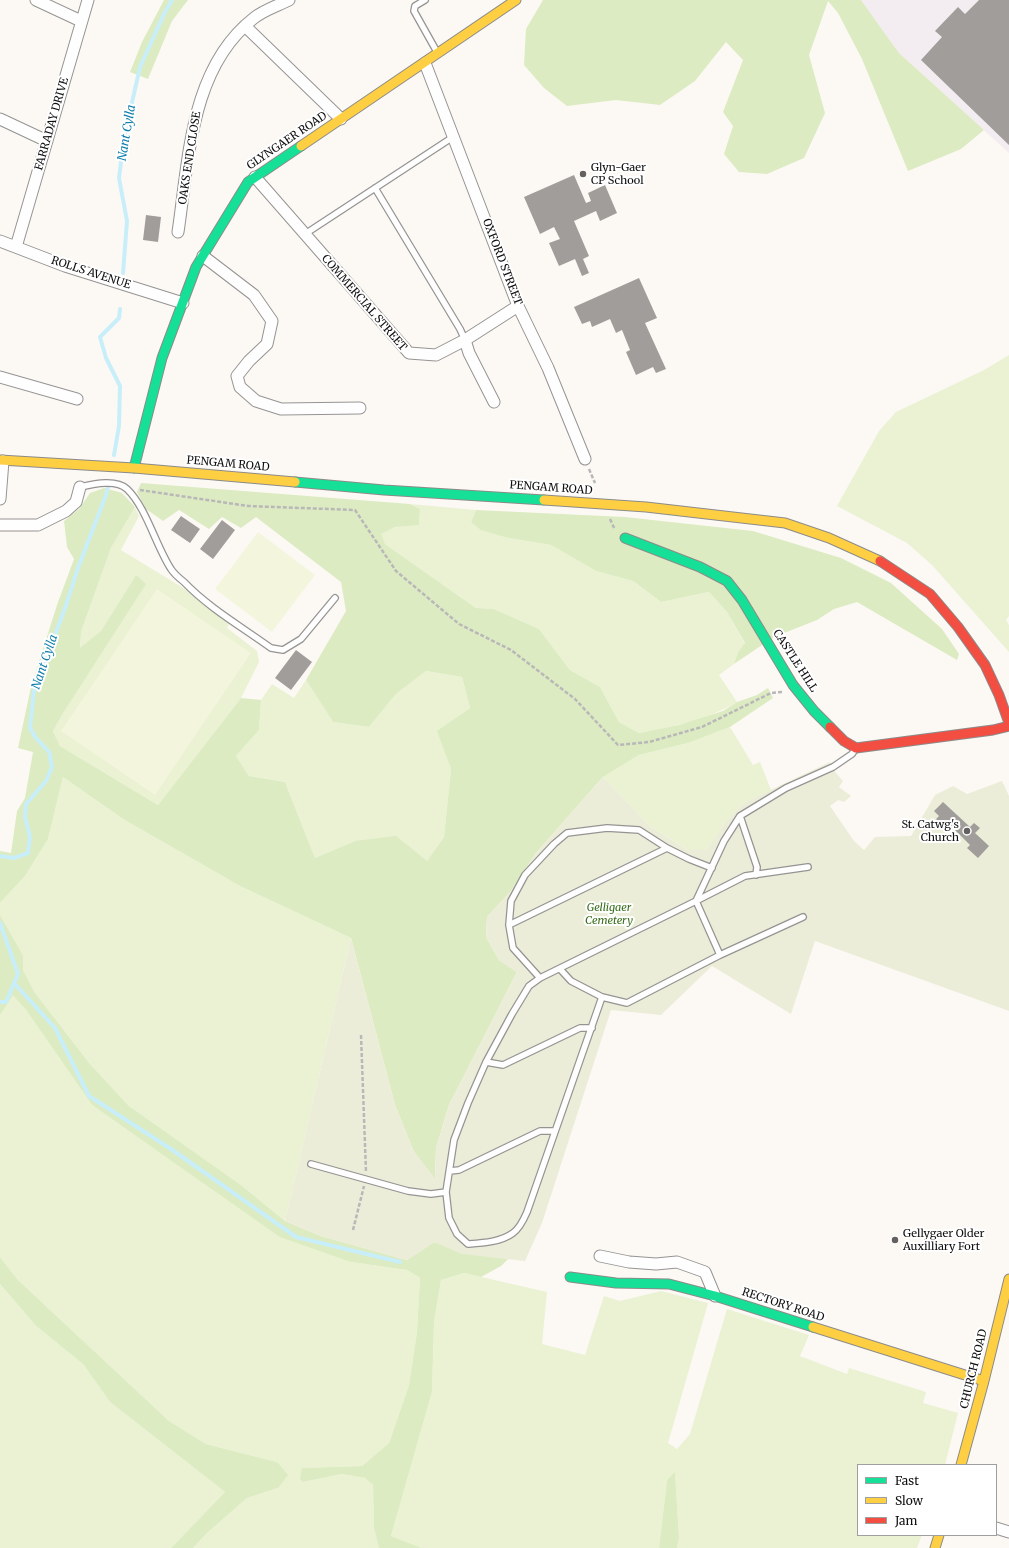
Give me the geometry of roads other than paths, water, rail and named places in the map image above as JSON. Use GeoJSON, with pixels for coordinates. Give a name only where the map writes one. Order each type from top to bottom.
{"type":"FeatureCollection","features":[{"type":"Feature","properties":{"kind":"street"},"geometry":{"type":"LineString","coordinates":[[36,0],[82,21]]}},
{"type":"Feature","properties":{"kind":"street","name":"FARRADAY DRIVE"},"geometry":{"type":"LineString","coordinates":[[16,247],[88,0]]}},
{"type":"Feature","properties":{"kind":"street","name":"OAKS END CLOSE"},"geometry":{"type":"LineString","coordinates":[[178,232],[195,117],[205,85],[218,58],[245,26],[262,13],[289,0]]}},
{"type":"Feature","properties":{"kind":"street","name":"GLYNGAER ROAD"},"geometry":{"type":"LineString","coordinates":[[134,468],[162,358],[196,267],[248,182],[516,0]]}},
{"type":"Feature","properties":{"kind":"street"},"geometry":{"type":"LineString","coordinates":[[245,26],[341,120]]}},
{"type":"Feature","properties":{"kind":"street","name":"OXFORD STREET"},"geometry":{"type":"LineString","coordinates":[[425,63],[518,306],[548,368],[586,459]]}},
{"type":"Feature","properties":{"kind":"street"},"geometry":{"type":"LineString","coordinates":[[0,119],[47,141]]}},
{"type":"Feature","properties":{"kind":"street","name":"COMMERCIAL STREET"},"geometry":{"type":"LineString","coordinates":[[255,177],[409,353],[436,355],[465,340],[518,306]]}},
{"type":"Feature","properties":{"kind":"street","name":"ROLLS AVENUE"},"geometry":{"type":"LineString","coordinates":[[0,241],[65,266],[183,303]]}},
{"type":"Feature","properties":{"kind":"street"},"geometry":{"type":"LineString","coordinates":[[203,256],[254,296],[272,321],[267,344],[249,361],[237,376],[240,387],[256,401],[282,409],[360,408]]}},
{"type":"Feature","properties":{"kind":"street"},"geometry":{"type":"LineString","coordinates":[[465,340],[469,353],[494,402]]}},
{"type":"Feature","properties":{"kind":"street"},"geometry":{"type":"LineString","coordinates":[[0,377],[77,399]]}},
{"type":"Feature","properties":{"kind":"street"},"geometry":{"type":"LineString","coordinates":[[0,499],[2,461]]}},
{"type":"Feature","properties":{"kind":"street","name":"PENGAM ROAD"},"geometry":{"type":"LineString","coordinates":[[2,461],[134,468],[384,490],[646,506],[785,523],[829,538],[886,564],[930,594],[958,627],[985,665],[999,695],[1009,724]]}},
{"type":"Feature","properties":{"kind":"street"},"geometry":{"type":"LineString","coordinates":[[0,525],[38,525],[66,511],[76,502],[80,487]]}},
{"type":"Feature","properties":{"kind":"street","name":"CASTLE HILL"},"geometry":{"type":"LineString","coordinates":[[625,538],[700,567],[727,581],[742,600],[793,685],[814,712],[844,741],[856,748]]}},
{"type":"Feature","properties":{"kind":"street"},"geometry":{"type":"LineString","coordinates":[[999,695],[1009,705]]}},
{"type":"Feature","properties":{"kind":"street"},"geometry":{"type":"LineString","coordinates":[[856,748],[993,730],[1009,724]]}},
{"type":"Feature","properties":{"kind":"street"},"geometry":{"type":"LineString","coordinates":[[600,1256],[629,1262],[656,1264],[677,1262],[705,1272],[715,1296]]}},
{"type":"Feature","properties":{"kind":"street","name":"RECTORY ROAD"},"geometry":{"type":"LineString","coordinates":[[570,1277],[616,1283],[669,1284],[715,1296],[984,1381]]}},
{"type":"Feature","properties":{"kind":"street","name":"CHURCH ROAD"},"geometry":{"type":"LineString","coordinates":[[961,1464],[984,1381],[1009,1279]]}},
{"type":"Feature","properties":{"kind":"street"},"geometry":{"type":"LineString","coordinates":[[997,1528],[1009,1532]]}},
{"type":"Feature","properties":{"kind":"street"},"geometry":{"type":"LineString","coordinates":[[935,1548],[939,1536]]}},
{"type":"Feature","properties":{"kind":"lane"},"geometry":{"type":"LineString","coordinates":[[425,0],[415,6],[414,11],[438,54]]}},
{"type":"Feature","properties":{"kind":"lane"},"geometry":{"type":"LineString","coordinates":[[304,234],[453,137]]}},
{"type":"Feature","properties":{"kind":"lane"},"geometry":{"type":"LineString","coordinates":[[375,188],[460,329],[465,340]]}},
{"type":"Feature","properties":{"kind":"lane"},"geometry":{"type":"LineString","coordinates":[[80,487],[99,483],[112,484],[126,488],[138,504],[172,571],[196,594],[271,648],[284,650],[301,639],[335,598]]}},
{"type":"Feature","properties":{"kind":"lane"},"geometry":{"type":"LineString","coordinates":[[720,955],[696,901],[724,840],[740,816],[786,788],[833,767],[852,754],[856,748]]}},
{"type":"Feature","properties":{"kind":"lane"},"geometry":{"type":"LineString","coordinates":[[740,816],[758,867],[756,874]]}},
{"type":"Feature","properties":{"kind":"lane"},"geometry":{"type":"LineString","coordinates":[[540,978],[513,948],[509,925],[511,901],[525,874],[554,844],[567,833],[607,828],[639,830],[667,848],[712,868]]}},
{"type":"Feature","properties":{"kind":"lane"},"geometry":{"type":"LineString","coordinates":[[509,925],[667,848]]}},
{"type":"Feature","properties":{"kind":"lane"},"geometry":{"type":"LineString","coordinates":[[602,997],[527,1212],[521,1223],[513,1232],[497,1240],[468,1244],[457,1234],[448,1218],[446,1192],[454,1140],[486,1062],[529,986],[540,978],[745,876],[808,868]]}},
{"type":"Feature","properties":{"kind":"lane"},"geometry":{"type":"LineString","coordinates":[[560,969],[571,981],[602,997],[627,1003],[720,955],[803,917]]}},
{"type":"Feature","properties":{"kind":"lane"},"geometry":{"type":"LineString","coordinates":[[486,1062],[503,1065],[580,1028],[592,1028]]}},
{"type":"Feature","properties":{"kind":"lane"},"geometry":{"type":"LineString","coordinates":[[450,1171],[460,1170],[540,1131],[555,1131]]}},
{"type":"Feature","properties":{"kind":"lane"},"geometry":{"type":"LineString","coordinates":[[311,1164],[408,1191],[431,1194],[446,1192]]}},
{"type":"Feature","properties":{"kind":"waterway","name":"Nant Cylla"},"geometry":{"type":"LineString","coordinates":[[123,273],[127,221],[119,178],[124,138],[140,67],[172,0]]}},
{"type":"Feature","properties":{"kind":"waterway","name":"Nant Cylla"},"geometry":{"type":"LineString","coordinates":[[114,455],[119,426],[120,386],[106,358],[100,337],[119,318],[120,309]]}},
{"type":"Feature","properties":{"kind":"waterway","name":"Nant Cylla"},"geometry":{"type":"LineString","coordinates":[[0,856],[14,858],[28,853],[30,837],[25,817],[26,804],[46,781],[52,767],[49,752],[36,738],[30,728],[34,691],[106,495],[109,482]]}},
{"type":"Feature","properties":{"kind":"waterway","name":"Nant Cylla"},"geometry":{"type":"LineString","coordinates":[[0,923],[18,974],[6,1002],[0,1002]]}},
{"type":"Feature","properties":{"kind":"waterway"},"geometry":{"type":"LineString","coordinates":[[14,983],[55,1028],[89,1096],[171,1149],[296,1237],[400,1262]]}},
{"type":"Feature","properties":{"kind":"place","name":"Glyn-Gaer CP School"},"geometry":{"type":"Point","coordinates":[583,174]}},
{"type":"Feature","properties":{"kind":"place","name":"St. Catwg's Church"},"geometry":{"type":"Point","coordinates":[967,831]}},
{"type":"Feature","properties":{"kind":"place","name":"Gellygaer Older Auxilliary Fort"},"geometry":{"type":"Point","coordinates":[895,1240]}},
{"type":"Feature","properties":{"kind":"park label","name":"Gelligaer Cemetery"},"geometry":{"type":"Point","coordinates":[609,914]}}]}
